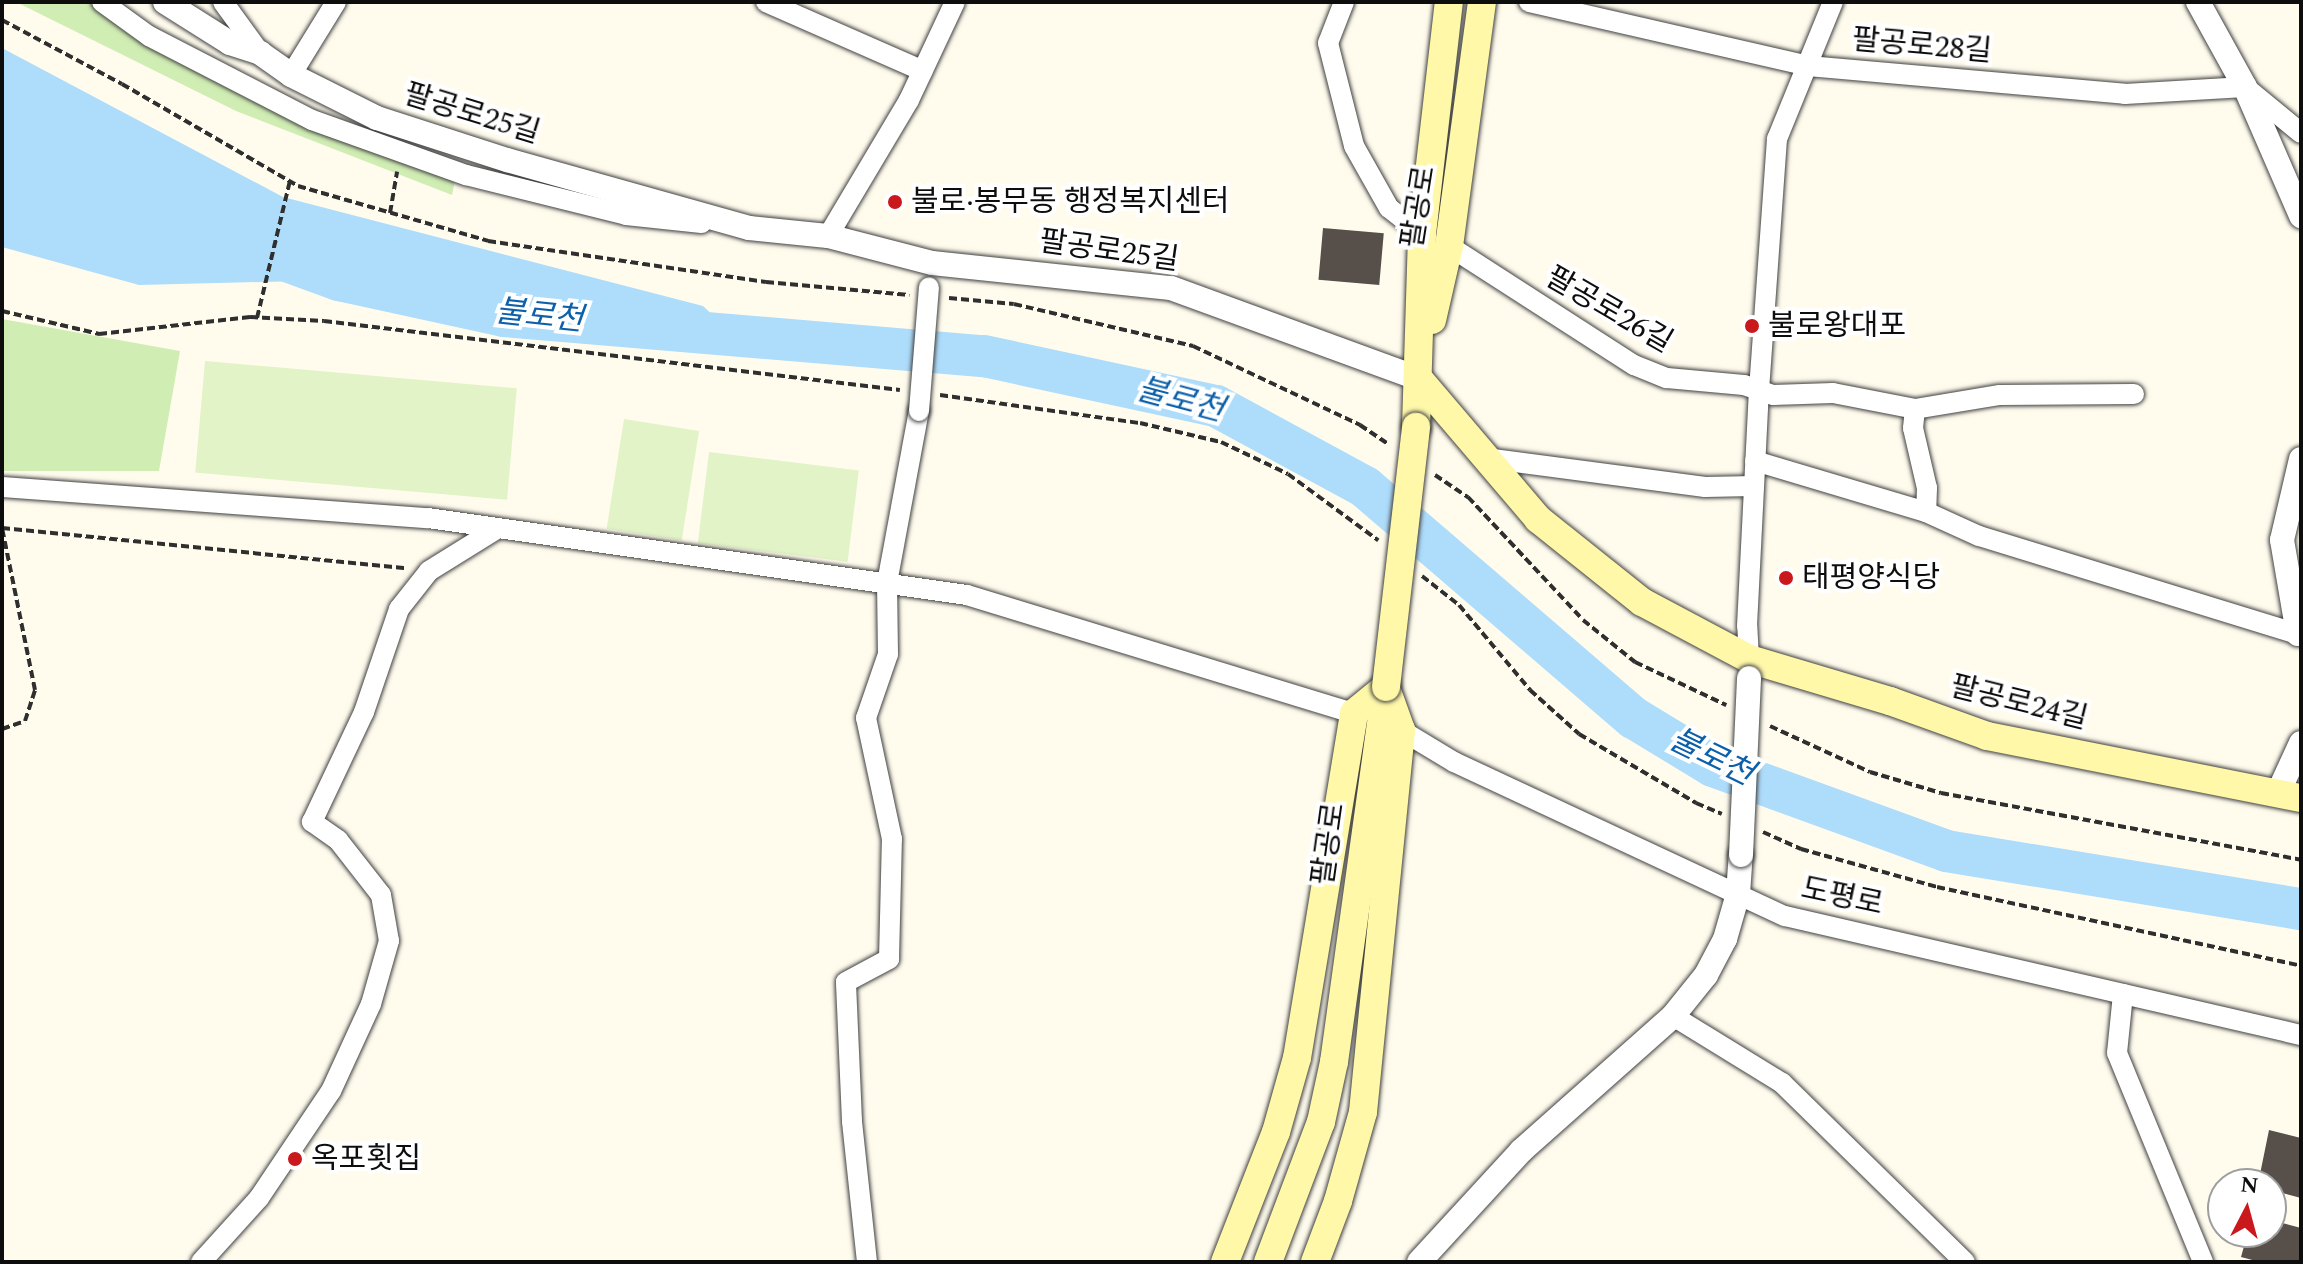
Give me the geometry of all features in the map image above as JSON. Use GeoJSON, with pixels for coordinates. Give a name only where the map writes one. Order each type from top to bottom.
{"type":"FeatureCollection","features":[{"type":"Feature","properties":{"kind":"main road","name":"팔공로"},"geometry":{"type":"LineString","coordinates":[[1268,1262],[1321,1122],[1334,1062],[1386,687],[1416,427],[1422,234],[1449,2]]}},
{"type":"Feature","properties":{"kind":"main road","name":"팔공로"},"geometry":{"type":"LineString","coordinates":[[1419,379],[1449,246],[1482,2]]}},
{"type":"Feature","properties":{"kind":"main road","name":"팔공로24길"},"geometry":{"type":"LineString","coordinates":[[1419,379],[1538,519],[1642,602],[1749,668],[1890,701],[1987,736],[2290,796]]}},
{"type":"Feature","properties":{"kind":"main road"},"geometry":{"type":"LineString","coordinates":[[1225,1262],[1276,1132],[1297,1058],[1354,713],[1386,687],[1401,730],[1363,1112],[1338,1201],[1315,1262]]}},
{"type":"Feature","properties":{"kind":"street"},"geometry":{"type":"LineString","coordinates":[[102,2],[149,36],[312,120],[466,175],[626,215],[749,228]]}},
{"type":"Feature","properties":{"kind":"street","name":"팔공로25길"},"geometry":{"type":"LineString","coordinates":[[165,2],[230,43],[260,53],[291,75],[377,118],[507,160],[749,228],[828,236],[932,263],[1171,288],[1419,379]]}},
{"type":"Feature","properties":{"kind":"street"},"geometry":{"type":"LineString","coordinates":[[223,2],[260,53]]}},
{"type":"Feature","properties":{"kind":"street"},"geometry":{"type":"LineString","coordinates":[[291,75],[336,2]]}},
{"type":"Feature","properties":{"kind":"street"},"geometry":{"type":"LineString","coordinates":[[766,2],[923,71]]}},
{"type":"Feature","properties":{"kind":"street"},"geometry":{"type":"LineString","coordinates":[[828,236],[850,205],[923,71],[955,2]]}},
{"type":"Feature","properties":{"kind":"street"},"geometry":{"type":"LineString","coordinates":[[1344,2],[1328,43],[1354,146],[1389,208],[1422,234]]}},
{"type":"Feature","properties":{"kind":"street","name":"팔공로28길"},"geometry":{"type":"LineString","coordinates":[[1529,2],[1808,66],[2125,94],[2245,87]]}},
{"type":"Feature","properties":{"kind":"street"},"geometry":{"type":"LineString","coordinates":[[1419,1262],[1521,1151],[1673,1016],[1718,955],[1738,894],[1741,855],[1755,461],[1777,139],[1833,2]]}},
{"type":"Feature","properties":{"kind":"street"},"geometry":{"type":"LineString","coordinates":[[2198,2],[2245,87],[2301,216]]}},
{"type":"Feature","properties":{"kind":"street"},"geometry":{"type":"LineString","coordinates":[[2245,87],[2301,133]]}},
{"type":"Feature","properties":{"kind":"street","name":"팔공로26길"},"geometry":{"type":"LineString","coordinates":[[1449,246],[1649,372],[1667,378],[1744,385],[1773,395],[1833,393],[1915,409],[2000,395],[2134,394]]}},
{"type":"Feature","properties":{"kind":"street"},"geometry":{"type":"LineString","coordinates":[[867,1262],[852,1121],[846,982],[889,959],[892,839],[866,718],[888,654],[887,583],[919,411],[932,263]]}},
{"type":"Feature","properties":{"kind":"street"},"geometry":{"type":"LineString","coordinates":[[1915,409],[1913,428],[1927,488],[1926,512]]}},
{"type":"Feature","properties":{"kind":"street"},"geometry":{"type":"LineString","coordinates":[[1485,458],[1705,487],[1754,486]]}},
{"type":"Feature","properties":{"kind":"street"},"geometry":{"type":"LineString","coordinates":[[1755,461],[1926,512],[1979,536],[2300,634],[2282,540],[2301,459]]}},
{"type":"Feature","properties":{"kind":"street"},"geometry":{"type":"LineString","coordinates":[[2,487],[428,518],[967,595],[1354,713]]}},
{"type":"Feature","properties":{"kind":"street"},"geometry":{"type":"LineString","coordinates":[[201,1262],[259,1198],[331,1091],[371,1004],[389,941],[381,895],[338,840],[312,822],[364,712],[399,609],[429,571],[498,528]]}},
{"type":"Feature","properties":{"kind":"street","name":"도평로"},"geometry":{"type":"LineString","coordinates":[[1401,730],[1454,762],[1785,916],[2301,1035]]}},
{"type":"Feature","properties":{"kind":"street","name":"팔공로24길"},"geometry":{"type":"LineString","coordinates":[[2290,796],[2301,743]]}},
{"type":"Feature","properties":{"kind":"street"},"geometry":{"type":"LineString","coordinates":[[2123,994],[2117,1053],[2203,1262]]}},
{"type":"Feature","properties":{"kind":"street"},"geometry":{"type":"LineString","coordinates":[[1673,1016],[1782,1083],[1965,1262]]}},
{"type":"Feature","properties":{"kind":"path"},"geometry":{"type":"LineString","coordinates":[[2,20],[290,181],[390,213],[488,241],[766,282],[929,293],[1014,304],[1193,346],[1360,425],[1396,449]]}},
{"type":"Feature","properties":{"kind":"path"},"geometry":{"type":"LineString","coordinates":[[390,213],[398,167]]}},
{"type":"Feature","properties":{"kind":"path"},"geometry":{"type":"LineString","coordinates":[[257,318],[290,181]]}},
{"type":"Feature","properties":{"kind":"path"},"geometry":{"type":"LineString","coordinates":[[2,311],[99,334],[257,318],[455,334],[909,391]]}},
{"type":"Feature","properties":{"kind":"path"},"geometry":{"type":"LineString","coordinates":[[939,395],[1140,423],[1221,442],[1288,474],[1385,546]]}},
{"type":"Feature","properties":{"kind":"path"},"geometry":{"type":"LineString","coordinates":[[1432,473],[1468,497],[1583,620],[1635,662],[1732,708]]}},
{"type":"Feature","properties":{"kind":"path"},"geometry":{"type":"LineString","coordinates":[[2,729],[25,721],[35,690],[2,528],[429,571]]}},
{"type":"Feature","properties":{"kind":"path"},"geometry":{"type":"LineString","coordinates":[[1422,575],[1459,605],[1530,690],[1579,734],[1696,803],[1735,820]]}},
{"type":"Feature","properties":{"kind":"path"},"geometry":{"type":"LineString","coordinates":[[1760,721],[1870,772],[1941,793],[2301,860]]}},
{"type":"Feature","properties":{"kind":"path"},"geometry":{"type":"LineString","coordinates":[[1762,832],[1801,849],[1937,887],[2301,966]]}},
{"type":"Feature","properties":{"kind":"green space"},"geometry":{"type":"Polygon","coordinates":[[[16,2],[103,2],[152,45],[456,175],[452,195],[236,111],[16,2]]]}},
{"type":"Feature","properties":{"kind":"green space"},"geometry":{"type":"Polygon","coordinates":[[[2,319],[180,351],[159,471],[2,471],[2,319]]]}},
{"type":"Feature","properties":{"kind":"green space"},"geometry":{"type":"Polygon","coordinates":[[[205,361],[517,388],[507,500],[195,473],[205,361]]]}},
{"type":"Feature","properties":{"kind":"green space"},"geometry":{"type":"Polygon","coordinates":[[[624,419],[699,431],[682,541],[607,529],[624,419]]]}},
{"type":"Feature","properties":{"kind":"green space"},"geometry":{"type":"Polygon","coordinates":[[[709,452],[859,470],[848,562],[698,543],[709,452]]]}},
{"type":"Feature","properties":{"kind":"water"},"geometry":{"type":"Polygon","coordinates":[[[2,48],[283,197],[703,306],[735,336],[504,316],[339,280],[139,285],[2,247],[2,48]]]}},
{"type":"Feature","properties":{"kind":"building"},"geometry":{"type":"Polygon","coordinates":[[[1323,228],[1384,233],[1379,285],[1318,280],[1323,228]]]}},
{"type":"Feature","properties":{"kind":"building"},"geometry":{"type":"Polygon","coordinates":[[[2269,1130],[2301,1138],[2301,1198],[2287,1194],[2287,1168],[2261,1168],[2269,1130]]]}},
{"type":"Feature","properties":{"kind":"building"},"geometry":{"type":"Polygon","coordinates":[[[2287,1224],[2301,1228],[2301,1262],[2260,1262],[2241,1257],[2244,1248],[2287,1248],[2287,1224]]]}},
{"type":"Feature","properties":{"kind":"waterway","name":"불로천"},"geometry":{"type":"LineString","coordinates":[[284,260],[339,280],[504,316],[984,356],[1216,406],[1365,487],[1634,718],[1713,766],[1946,851],[2301,909]]}},
{"type":"Feature","properties":{"kind":"place","name":"불로·봉무동 행정복지센터"},"geometry":{"type":"Point","coordinates":[895,202]}},
{"type":"Feature","properties":{"kind":"place","name":"불로왕대포"},"geometry":{"type":"Point","coordinates":[1752,326]}},
{"type":"Feature","properties":{"kind":"place","name":"태평양식당"},"geometry":{"type":"Point","coordinates":[1786,578]}},
{"type":"Feature","properties":{"kind":"place","name":"옥포횟집"},"geometry":{"type":"Point","coordinates":[295,1159]}}]}
